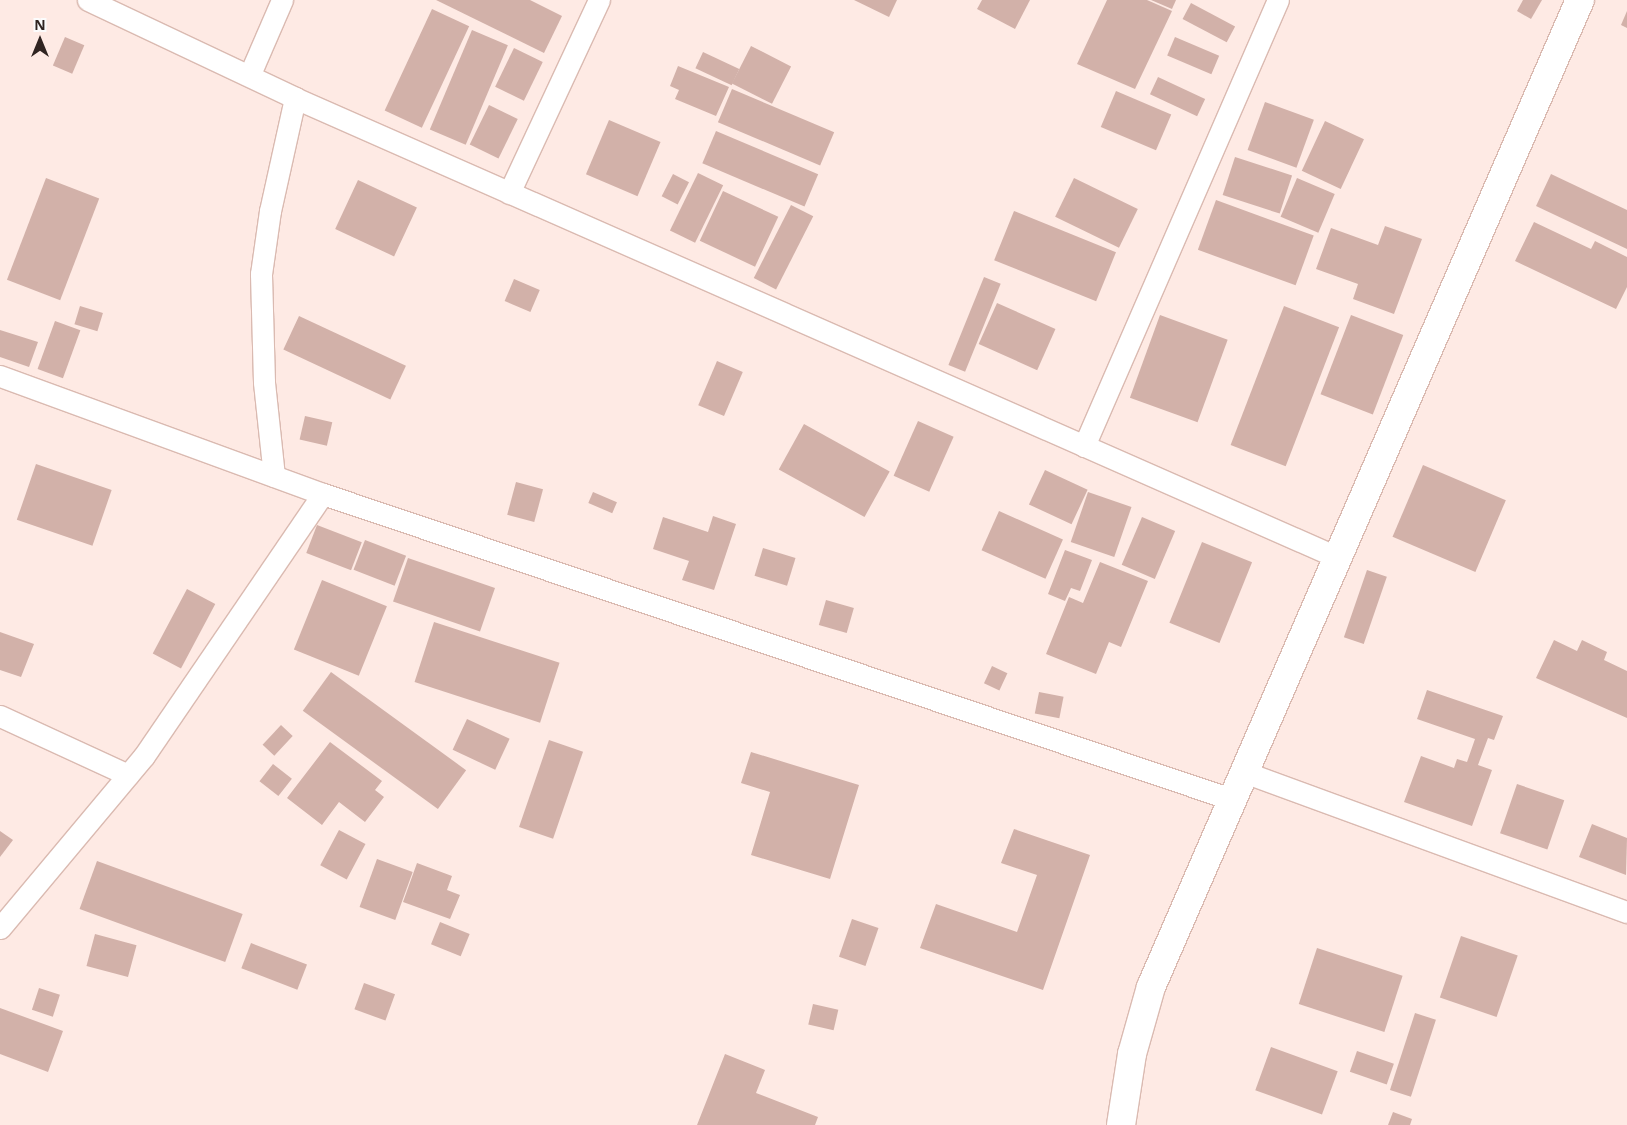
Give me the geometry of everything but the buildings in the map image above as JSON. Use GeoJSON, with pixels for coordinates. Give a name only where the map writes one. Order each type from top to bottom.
{"type":"FeatureCollection","features":[{"type":"Feature","properties":{"kind":"street"},"geometry":{"type":"LineString","coordinates":[[88,0],[250,74],[295,98],[1339,558]]}},
{"type":"Feature","properties":{"kind":"street"},"geometry":{"type":"LineString","coordinates":[[250,74],[282,0]]}},
{"type":"Feature","properties":{"kind":"street"},"geometry":{"type":"LineString","coordinates":[[510,193],[599,0]]}},
{"type":"Feature","properties":{"kind":"street"},"geometry":{"type":"LineString","coordinates":[[1084,446],[1278,0]]}},
{"type":"Feature","properties":{"kind":"street"},"geometry":{"type":"LineString","coordinates":[[1121,1125],[1132,1054],[1152,987],[1580,0]]}},
{"type":"Feature","properties":{"kind":"street"},"geometry":{"type":"LineString","coordinates":[[274,476],[264,382],[261,274],[270,211],[295,98]]}},
{"type":"Feature","properties":{"kind":"street"},"geometry":{"type":"LineString","coordinates":[[0,376],[323,494],[1234,800]]}},
{"type":"Feature","properties":{"kind":"street"},"geometry":{"type":"LineString","coordinates":[[0,928],[128,775],[220,647],[323,494]]}},
{"type":"Feature","properties":{"kind":"street"},"geometry":{"type":"LineString","coordinates":[[0,716],[128,775]]}},
{"type":"Feature","properties":{"kind":"street"},"geometry":{"type":"LineString","coordinates":[[1244,772],[1627,912]]}}]}
